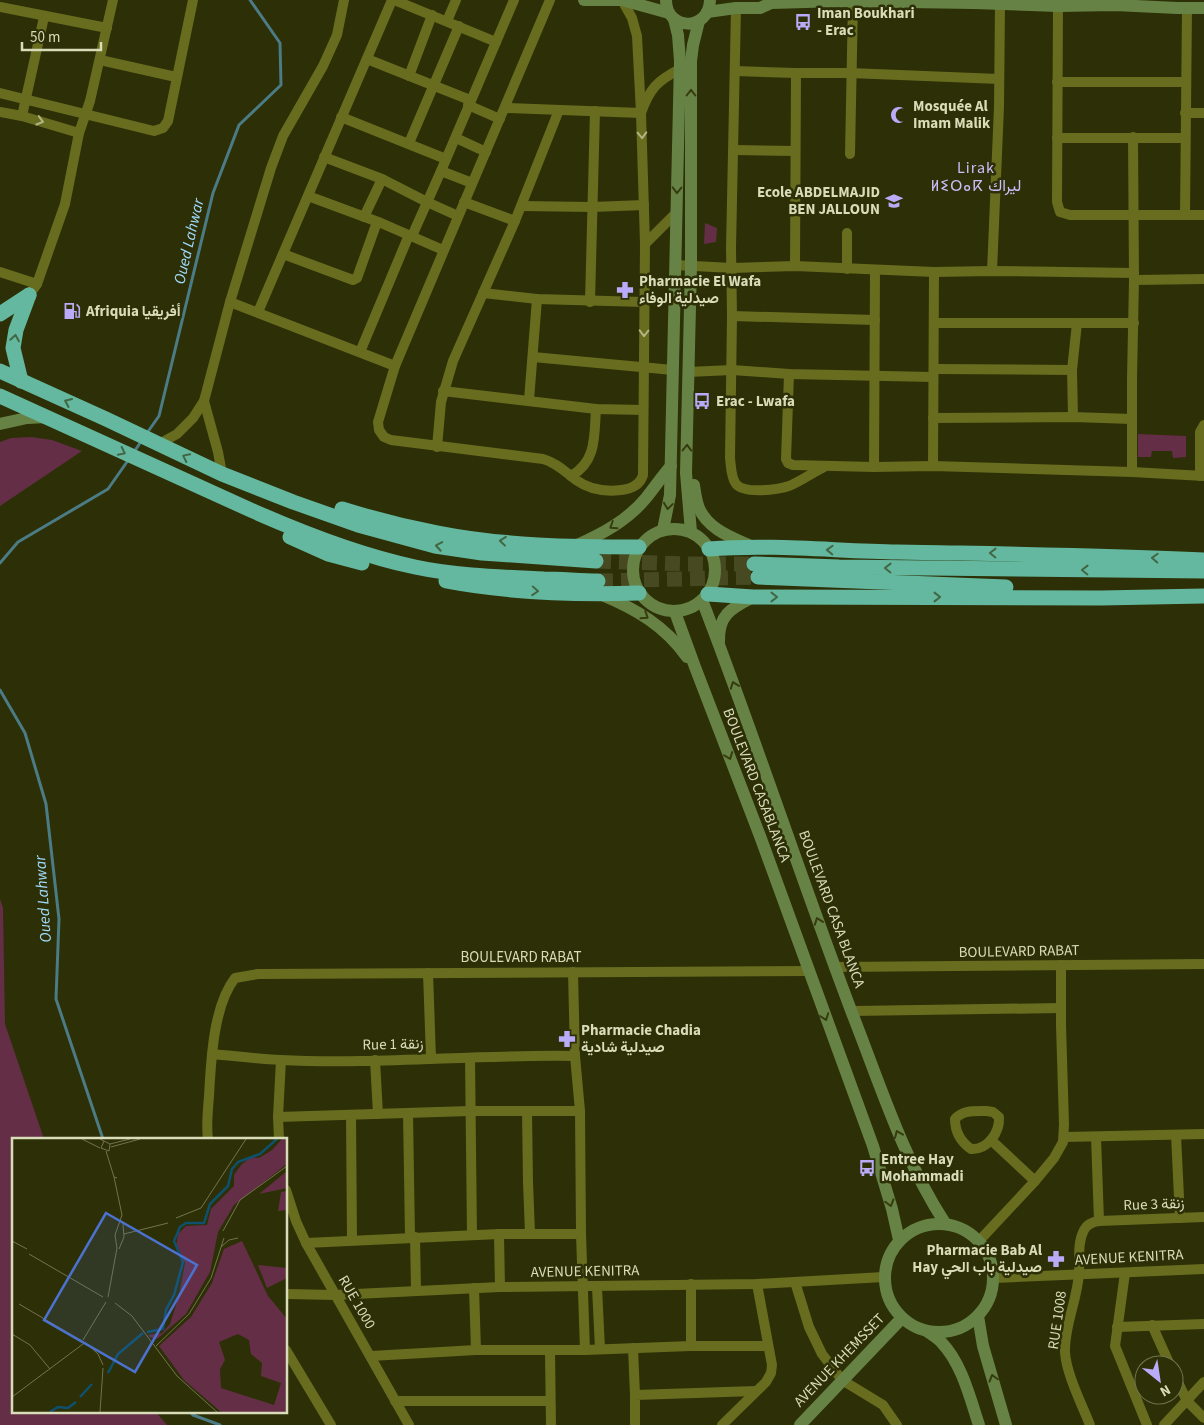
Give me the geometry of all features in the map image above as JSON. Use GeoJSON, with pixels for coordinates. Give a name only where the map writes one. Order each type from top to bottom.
{"type":"FeatureCollection","features":[{"type":"Feature","properties":{"kind":"highway"},"geometry":{"type":"LineString","coordinates":[[0,314],[33,290]]}},
{"type":"Feature","properties":{"kind":"highway"},"geometry":{"type":"LineString","coordinates":[[21,381],[13,348],[16,330],[33,290]]}},
{"type":"Feature","properties":{"kind":"highway"},"geometry":{"type":"LineString","coordinates":[[0,371],[155,441],[222,474],[358,525],[435,546],[482,553],[596,561]]}},
{"type":"Feature","properties":{"kind":"highway"},"geometry":{"type":"LineString","coordinates":[[0,396],[209,491],[215,500],[222,505],[328,554],[391,570],[470,586],[600,588],[639,593]]}},
{"type":"Feature","properties":{"kind":"highway"},"geometry":{"type":"LineString","coordinates":[[222,474],[244,475],[330,506],[439,534],[527,544],[639,547]]}},
{"type":"Feature","properties":{"kind":"highway"},"geometry":{"type":"LineString","coordinates":[[709,548],[754,547],[897,552],[1116,555],[1204,560]]}},
{"type":"Feature","properties":{"kind":"highway"},"geometry":{"type":"LineString","coordinates":[[1204,572],[839,567],[756,571],[987,587],[1204,590]]}},
{"type":"Feature","properties":{"kind":"highway"},"geometry":{"type":"LineString","coordinates":[[705,597],[1101,598],[1204,596]]}},
{"type":"Feature","properties":{"kind":"main road"},"geometry":{"type":"LineString","coordinates":[[584,0],[623,0],[644,5],[688,24],[705,11],[760,8],[776,1],[975,1],[1058,6],[1115,5],[1204,8]]}},
{"type":"Feature","properties":{"kind":"main road"},"geometry":{"type":"LineString","coordinates":[[663,530],[669,507],[680,69],[679,44],[666,0]]}},
{"type":"Feature","properties":{"kind":"main road"},"geometry":{"type":"LineString","coordinates":[[691,532],[686,473],[691,266],[691,61],[693,45],[705,11]]}},
{"type":"Feature","properties":{"kind":"main road"},"geometry":{"type":"LineString","coordinates":[[0,424],[32,417],[49,417]]}},
{"type":"Feature","properties":{"kind":"main road"},"geometry":{"type":"LineString","coordinates":[[575,546],[606,531],[628,516],[646,498],[670,466]]}},
{"type":"Feature","properties":{"kind":"main road"},"geometry":{"type":"LineString","coordinates":[[686,473],[693,484],[699,506],[705,518],[724,533],[754,547]]}},
{"type":"Feature","properties":{"kind":"main road"},"geometry":{"type":"LineString","coordinates":[[677,528],[691,532],[702,539],[714,559],[713,583],[705,597],[685,610],[675,612],[661,610],[649,603],[639,593],[632,578],[633,562],[639,547],[650,536],[663,530],[677,528]]}},
{"type":"Feature","properties":{"kind":"main road"},"geometry":{"type":"LineString","coordinates":[[600,588],[654,622],[681,648],[694,667]]}},
{"type":"Feature","properties":{"kind":"main road","name":"BOULEVARD CASA BLANCA"},"geometry":{"type":"LineString","coordinates":[[705,597],[720,647],[834,967],[898,1134],[927,1196],[945,1223]]}},
{"type":"Feature","properties":{"kind":"main road"},"geometry":{"type":"LineString","coordinates":[[720,647],[719,632],[723,620],[733,606],[753,597]]}},
{"type":"Feature","properties":{"kind":"main road","name":"BOULEVARD CASABLANCA"},"geometry":{"type":"LineString","coordinates":[[675,612],[694,667],[760,836],[808,971]]}},
{"type":"Feature","properties":{"kind":"main road"},"geometry":{"type":"LineString","coordinates":[[808,971],[873,1146],[892,1209],[899,1240]]}},
{"type":"Feature","properties":{"kind":"main road"},"geometry":{"type":"LineString","coordinates":[[927,1331],[945,1332],[963,1326],[978,1316],[986,1306],[995,1278],[991,1259],[979,1241],[969,1232],[945,1223],[928,1224],[913,1230],[899,1240],[888,1257],[884,1277],[886,1292],[892,1306],[902,1318],[914,1326],[927,1331],[942,1342],[952,1355],[963,1378],[979,1425]]}},
{"type":"Feature","properties":{"kind":"main road"},"geometry":{"type":"LineString","coordinates":[[978,1316],[983,1346],[1006,1425]]}},
{"type":"Feature","properties":{"kind":"main road","name":"AVENUE KHEMSSET"},"geometry":{"type":"LineString","coordinates":[[800,1425],[902,1318]]}},
{"type":"Feature","properties":{"kind":"street"},"geometry":{"type":"LineString","coordinates":[[0,272],[33,290],[65,204],[79,133],[90,101],[113,0]]}},
{"type":"Feature","properties":{"kind":"street"},"geometry":{"type":"LineString","coordinates":[[0,93],[27,98],[154,131],[163,128],[168,120],[193,0]]}},
{"type":"Feature","properties":{"kind":"street"},"geometry":{"type":"LineString","coordinates":[[155,441],[177,434],[194,418],[204,401],[230,302],[271,168],[283,136],[337,35],[344,0]]}},
{"type":"Feature","properties":{"kind":"street"},"geometry":{"type":"LineString","coordinates":[[258,312],[393,0],[496,42]]}},
{"type":"Feature","properties":{"kind":"street"},"geometry":{"type":"LineString","coordinates":[[447,21],[456,0]]}},
{"type":"Feature","properties":{"kind":"street"},"geometry":{"type":"LineString","coordinates":[[360,352],[410,236],[456,138],[469,103],[514,0]]}},
{"type":"Feature","properties":{"kind":"street"},"geometry":{"type":"LineString","coordinates":[[550,0],[395,366],[379,414],[379,430],[384,437],[391,440],[551,461],[587,486],[608,491],[628,489],[639,482],[643,475],[645,244],[641,113],[637,36],[632,18],[623,0]]}},
{"type":"Feature","properties":{"kind":"street"},"geometry":{"type":"LineString","coordinates":[[844,1],[850,73],[850,154]]}},
{"type":"Feature","properties":{"kind":"street"},"geometry":{"type":"LineString","coordinates":[[992,271],[1000,4]]}},
{"type":"Feature","properties":{"kind":"street"},"geometry":{"type":"LineString","coordinates":[[1058,6],[1057,202],[1060,212],[1070,215],[1204,215]]}},
{"type":"Feature","properties":{"kind":"street"},"geometry":{"type":"LineString","coordinates":[[1180,6],[1185,82],[1185,215]]}},
{"type":"Feature","properties":{"kind":"street"},"geometry":{"type":"LineString","coordinates":[[0,7],[107,28]]}},
{"type":"Feature","properties":{"kind":"street"},"geometry":{"type":"LineString","coordinates":[[736,8],[731,248],[732,370],[730,458],[733,481],[736,485],[747,491],[780,488],[789,486],[827,466]]}},
{"type":"Feature","properties":{"kind":"street"},"geometry":{"type":"LineString","coordinates":[[409,76],[432,16]]}},
{"type":"Feature","properties":{"kind":"street"},"geometry":{"type":"LineString","coordinates":[[22,116],[44,17]]}},
{"type":"Feature","properties":{"kind":"street"},"geometry":{"type":"LineString","coordinates":[[409,143],[459,26]]}},
{"type":"Feature","properties":{"kind":"street"},"geometry":{"type":"LineString","coordinates":[[367,59],[434,86],[500,119]]}},
{"type":"Feature","properties":{"kind":"street"},"geometry":{"type":"LineString","coordinates":[[100,60],[176,77]]}},
{"type":"Feature","properties":{"kind":"street"},"geometry":{"type":"LineString","coordinates":[[641,113],[645,100],[654,86],[664,77],[680,69]]}},
{"type":"Feature","properties":{"kind":"street"},"geometry":{"type":"LineString","coordinates":[[735,71],[999,79]]}},
{"type":"Feature","properties":{"kind":"street"},"geometry":{"type":"LineString","coordinates":[[795,266],[796,73]]}},
{"type":"Feature","properties":{"kind":"street"},"geometry":{"type":"LineString","coordinates":[[1057,82],[1185,82]]}},
{"type":"Feature","properties":{"kind":"street"},"geometry":{"type":"LineString","coordinates":[[505,108],[641,113]]}},
{"type":"Feature","properties":{"kind":"street"},"geometry":{"type":"LineString","coordinates":[[436,447],[443,391],[453,361],[515,221],[559,110]]}},
{"type":"Feature","properties":{"kind":"street"},"geometry":{"type":"LineString","coordinates":[[590,302],[594,111]]}},
{"type":"Feature","properties":{"kind":"street"},"geometry":{"type":"LineString","coordinates":[[0,112],[22,116],[79,133]]}},
{"type":"Feature","properties":{"kind":"street"},"geometry":{"type":"LineString","coordinates":[[1185,113],[1204,113]]}},
{"type":"Feature","properties":{"kind":"street"},"geometry":{"type":"LineString","coordinates":[[341,117],[446,159]]}},
{"type":"Feature","properties":{"kind":"street"},"geometry":{"type":"LineString","coordinates":[[1132,472],[1134,323],[1133,137]]}},
{"type":"Feature","properties":{"kind":"street"},"geometry":{"type":"LineString","coordinates":[[456,138],[486,152]]}},
{"type":"Feature","properties":{"kind":"street"},"geometry":{"type":"LineString","coordinates":[[1057,138],[1184,138]]}},
{"type":"Feature","properties":{"kind":"street"},"geometry":{"type":"LineString","coordinates":[[734,150],[795,151]]}},
{"type":"Feature","properties":{"kind":"street"},"geometry":{"type":"LineString","coordinates":[[324,157],[382,179],[458,216]]}},
{"type":"Feature","properties":{"kind":"street"},"geometry":{"type":"LineString","coordinates":[[441,172],[472,183]]}},
{"type":"Feature","properties":{"kind":"street"},"geometry":{"type":"LineString","coordinates":[[364,217],[382,179]]}},
{"type":"Feature","properties":{"kind":"street"},"geometry":{"type":"LineString","coordinates":[[308,196],[444,250]]}},
{"type":"Feature","properties":{"kind":"street"},"geometry":{"type":"LineString","coordinates":[[464,202],[515,221]]}},
{"type":"Feature","properties":{"kind":"street"},"geometry":{"type":"LineString","coordinates":[[521,206],[644,206]]}},
{"type":"Feature","properties":{"kind":"street"},"geometry":{"type":"LineString","coordinates":[[645,244],[676,212]]}},
{"type":"Feature","properties":{"kind":"street"},"geometry":{"type":"LineString","coordinates":[[283,254],[354,280],[357,278],[377,222]]}},
{"type":"Feature","properties":{"kind":"street"},"geometry":{"type":"LineString","coordinates":[[847,233],[847,269]]}},
{"type":"Feature","properties":{"kind":"street"},"geometry":{"type":"LineString","coordinates":[[675,265],[732,268],[795,266],[934,272],[992,271],[1204,279]]}},
{"type":"Feature","properties":{"kind":"street"},"geometry":{"type":"LineString","coordinates":[[874,467],[875,270]]}},
{"type":"Feature","properties":{"kind":"street"},"geometry":{"type":"LineString","coordinates":[[934,272],[934,466]]}},
{"type":"Feature","properties":{"kind":"street"},"geometry":{"type":"LineString","coordinates":[[483,293],[537,300],[644,302]]}},
{"type":"Feature","properties":{"kind":"street"},"geometry":{"type":"LineString","coordinates":[[529,400],[537,300]]}},
{"type":"Feature","properties":{"kind":"street"},"geometry":{"type":"LineString","coordinates":[[230,302],[395,366]]}},
{"type":"Feature","properties":{"kind":"street"},"geometry":{"type":"LineString","coordinates":[[732,316],[875,320]]}},
{"type":"Feature","properties":{"kind":"street"},"geometry":{"type":"LineString","coordinates":[[1073,417],[1072,370],[1077,323]]}},
{"type":"Feature","properties":{"kind":"street"},"geometry":{"type":"LineString","coordinates":[[934,324],[1134,323]]}},
{"type":"Feature","properties":{"kind":"street"},"geometry":{"type":"LineString","coordinates":[[533,357],[673,370]]}},
{"type":"Feature","properties":{"kind":"street"},"geometry":{"type":"LineString","coordinates":[[688,372],[732,370],[789,374],[875,375],[1072,370]]}},
{"type":"Feature","properties":{"kind":"street"},"geometry":{"type":"LineString","coordinates":[[789,374],[786,461],[793,465],[934,466],[1202,476],[1200,432],[1204,425]]}},
{"type":"Feature","properties":{"kind":"street"},"geometry":{"type":"LineString","coordinates":[[443,391],[596,409],[644,410]]}},
{"type":"Feature","properties":{"kind":"street"},"geometry":{"type":"LineString","coordinates":[[204,401],[222,474]]}},
{"type":"Feature","properties":{"kind":"street"},"geometry":{"type":"LineString","coordinates":[[571,476],[582,468],[589,459],[594,437],[596,409]]}},
{"type":"Feature","properties":{"kind":"street"},"geometry":{"type":"LineString","coordinates":[[933,418],[1073,417],[1132,419]]}},
{"type":"Feature","properties":{"kind":"street","name":"BOULEVARD RABAT"},"geometry":{"type":"LineString","coordinates":[[834,967],[1204,964]]}},
{"type":"Feature","properties":{"kind":"street"},"geometry":{"type":"LineString","coordinates":[[979,1241],[1035,1181],[1057,1153],[1064,1137],[1061,965]]}},
{"type":"Feature","properties":{"kind":"street","name":"BOULEVARD RABAT"},"geometry":{"type":"LineString","coordinates":[[212,1054],[225,993],[235,978],[258,974],[808,971]]}},
{"type":"Feature","properties":{"kind":"street"},"geometry":{"type":"LineString","coordinates":[[572,972],[575,1056],[580,1112],[581,1234],[585,1350]]}},
{"type":"Feature","properties":{"kind":"street"},"geometry":{"type":"LineString","coordinates":[[428,973],[431,1058]]}},
{"type":"Feature","properties":{"kind":"street"},"geometry":{"type":"LineString","coordinates":[[852,1011],[1061,1008]]}},
{"type":"Feature","properties":{"kind":"street"},"geometry":{"type":"LineString","coordinates":[[208,1138],[212,1054]]}},
{"type":"Feature","properties":{"kind":"street","name":"Rue 1 زنقة"},"geometry":{"type":"LineString","coordinates":[[212,1054],[281,1060],[375,1060],[532,1055],[575,1056]]}},
{"type":"Feature","properties":{"kind":"street"},"geometry":{"type":"LineString","coordinates":[[470,1058],[472,1234]]}},
{"type":"Feature","properties":{"kind":"street"},"geometry":{"type":"LineString","coordinates":[[279,1138],[278,1117],[281,1060]]}},
{"type":"Feature","properties":{"kind":"street"},"geometry":{"type":"LineString","coordinates":[[375,1060],[378,1114]]}},
{"type":"Feature","properties":{"kind":"street"},"geometry":{"type":"LineString","coordinates":[[986,1110],[993,1112],[999,1121],[991,1140],[981,1148],[971,1149],[964,1144],[958,1134],[955,1119],[959,1114],[965,1112],[986,1110]]}},
{"type":"Feature","properties":{"kind":"street"},"geometry":{"type":"LineString","coordinates":[[278,1117],[470,1111],[580,1112]]}},
{"type":"Feature","properties":{"kind":"street"},"geometry":{"type":"LineString","coordinates":[[527,1111],[530,1233]]}},
{"type":"Feature","properties":{"kind":"street"},"geometry":{"type":"LineString","coordinates":[[408,1113],[412,1237],[416,1290]]}},
{"type":"Feature","properties":{"kind":"street"},"geometry":{"type":"LineString","coordinates":[[350,1115],[352,1240]]}},
{"type":"Feature","properties":{"kind":"street"},"geometry":{"type":"LineString","coordinates":[[1064,1137],[1204,1134]]}},
{"type":"Feature","properties":{"kind":"street"},"geometry":{"type":"LineString","coordinates":[[1176,1135],[1180,1218]]}},
{"type":"Feature","properties":{"kind":"street"},"geometry":{"type":"LineString","coordinates":[[1096,1137],[1102,1221]]}},
{"type":"Feature","properties":{"kind":"street"},"geometry":{"type":"LineString","coordinates":[[991,1140],[1035,1181]]}},
{"type":"Feature","properties":{"kind":"street","name":"RUE 1000"},"geometry":{"type":"LineString","coordinates":[[288,1196],[306,1243],[409,1425]]}},
{"type":"Feature","properties":{"kind":"street","name":"Rue 3 زنقة"},"geometry":{"type":"LineString","coordinates":[[1102,1221],[1204,1217]]}},
{"type":"Feature","properties":{"kind":"street","name":"RUE 1008"},"geometry":{"type":"LineString","coordinates":[[1090,1425],[1068,1367],[1065,1352],[1079,1275],[1080,1241],[1088,1225],[1102,1221]]}},
{"type":"Feature","properties":{"kind":"street"},"geometry":{"type":"LineString","coordinates":[[306,1243],[472,1234],[581,1234]]}},
{"type":"Feature","properties":{"kind":"street"},"geometry":{"type":"LineString","coordinates":[[499,1234],[500,1287]]}},
{"type":"Feature","properties":{"kind":"street","name":"AVENUE KENITRA"},"geometry":{"type":"LineString","coordinates":[[995,1278],[1204,1269]]}},
{"type":"Feature","properties":{"kind":"street"},"geometry":{"type":"LineString","coordinates":[[1125,1273],[1115,1338],[1117,1353],[1147,1425]]}},
{"type":"Feature","properties":{"kind":"street","name":"AVENUE KENITRA"},"geometry":{"type":"LineString","coordinates":[[288,1294],[336,1295],[500,1287],[757,1284],[884,1277]]}},
{"type":"Feature","properties":{"kind":"street"},"geometry":{"type":"LineString","coordinates":[[795,1282],[809,1327],[822,1354],[842,1380],[883,1405],[897,1425]]}},
{"type":"Feature","properties":{"kind":"street"},"geometry":{"type":"LineString","coordinates":[[691,1284],[691,1346]]}},
{"type":"Feature","properties":{"kind":"street"},"geometry":{"type":"LineString","coordinates":[[722,1425],[766,1382],[772,1365],[757,1284]]}},
{"type":"Feature","properties":{"kind":"street"},"geometry":{"type":"LineString","coordinates":[[597,1287],[600,1349]]}},
{"type":"Feature","properties":{"kind":"street"},"geometry":{"type":"LineString","coordinates":[[474,1288],[476,1350]]}},
{"type":"Feature","properties":{"kind":"street"},"geometry":{"type":"LineString","coordinates":[[1117,1327],[1204,1324]]}},
{"type":"Feature","properties":{"kind":"street"},"geometry":{"type":"LineString","coordinates":[[1152,1325],[1166,1355]]}},
{"type":"Feature","properties":{"kind":"street"},"geometry":{"type":"LineString","coordinates":[[371,1356],[476,1350],[550,1351],[691,1346],[768,1346]]}},
{"type":"Feature","properties":{"kind":"street"},"geometry":{"type":"LineString","coordinates":[[633,1348],[635,1425]]}},
{"type":"Feature","properties":{"kind":"street"},"geometry":{"type":"LineString","coordinates":[[550,1351],[551,1425]]}},
{"type":"Feature","properties":{"kind":"street"},"geometry":{"type":"LineString","coordinates":[[288,1353],[331,1425]]}},
{"type":"Feature","properties":{"kind":"street"},"geometry":{"type":"LineString","coordinates":[[1164,1425],[1204,1382]]}},
{"type":"Feature","properties":{"kind":"street"},"geometry":{"type":"LineString","coordinates":[[635,1395],[756,1391]]}},
{"type":"Feature","properties":{"kind":"street"},"geometry":{"type":"LineString","coordinates":[[1184,1395],[1187,1401],[1204,1418]]}},
{"type":"Feature","properties":{"kind":"street"},"geometry":{"type":"LineString","coordinates":[[395,1402],[550,1401]]}},
{"type":"Feature","properties":{"kind":"shaded area"},"geometry":{"type":"Polygon","coordinates":[[[705,223],[717,228],[716,242],[704,244],[705,223]]]}},
{"type":"Feature","properties":{"kind":"shaded area"},"geometry":{"type":"Polygon","coordinates":[[[1138,434],[1186,436],[1186,457],[1173,458],[1172,451],[1152,451],[1151,457],[1138,457],[1138,434]]]}},
{"type":"Feature","properties":{"kind":"shaded area"},"geometry":{"type":"Polygon","coordinates":[[[31,437],[52,440],[82,451],[0,506],[0,442],[11,438],[31,437]]]}},
{"type":"Feature","properties":{"kind":"shaded area"},"geometry":{"type":"Polygon","coordinates":[[[0,899],[3,908],[5,1024],[44,1138],[12,1138],[12,1412],[156,1412],[167,1425],[0,1425],[0,899]]]}},
{"type":"Feature","properties":{"kind":"waterway","name":"Oued Lahwar"},"geometry":{"type":"LineString","coordinates":[[147,433],[159,416],[213,193],[239,125],[281,85],[280,43],[250,0]]}},
{"type":"Feature","properties":{"kind":"waterway","name":"Oued Lahwar"},"geometry":{"type":"LineString","coordinates":[[134,452],[142,440]]}},
{"type":"Feature","properties":{"kind":"waterway","name":"Oued Lahwar"},"geometry":{"type":"LineString","coordinates":[[0,563],[18,542],[108,489],[129,459]]}},
{"type":"Feature","properties":{"kind":"waterway","name":"Oued Lahwar"},"geometry":{"type":"LineString","coordinates":[[0,690],[25,733],[46,804],[59,919],[56,999],[103,1138]]}},
{"type":"Feature","properties":{"kind":"waterway","name":"Oued Lahwar"},"geometry":{"type":"LineString","coordinates":[[190,1412],[193,1415],[220,1425]]}},
{"type":"Feature","properties":{"kind":"tunnel"},"geometry":{"type":"LineString","coordinates":[[596,561],[754,564]]}},
{"type":"Feature","properties":{"kind":"tunnel"},"geometry":{"type":"LineString","coordinates":[[598,581],[758,577]]}},
{"type":"Feature","properties":{"kind":"place","name":"Iman Boukhari - Erac"},"geometry":{"type":"Point","coordinates":[803,22]}},
{"type":"Feature","properties":{"kind":"place","name":"Mosquée Al Imam Malik"},"geometry":{"type":"Point","coordinates":[899,115]}},
{"type":"Feature","properties":{"kind":"place","name":"Ecole ABDELMAJID BEN JALLOUN"},"geometry":{"type":"Point","coordinates":[894,201]}},
{"type":"Feature","properties":{"kind":"place","name":"Pharmacie El Wafa صيدلية الوفاء"},"geometry":{"type":"Point","coordinates":[625,290]}},
{"type":"Feature","properties":{"kind":"place","name":"Afriquia أفريقيا"},"geometry":{"type":"Point","coordinates":[72,311]}},
{"type":"Feature","properties":{"kind":"place","name":"Erac - Lwafa"},"geometry":{"type":"Point","coordinates":[702,401]}},
{"type":"Feature","properties":{"kind":"place","name":"Pharmacie Chadia صيدلية شادية"},"geometry":{"type":"Point","coordinates":[567,1039]}},
{"type":"Feature","properties":{"kind":"place","name":"Entree Hay Mohammadi"},"geometry":{"type":"Point","coordinates":[867,1168]}},
{"type":"Feature","properties":{"kind":"place","name":"Pharmacie Bab Al Hay صيدلية باب الحي"},"geometry":{"type":"Point","coordinates":[1056,1259]}},
{"type":"Feature","properties":{"kind":"district","name":"Lirak ⵍⵉⵔⴰⴽ ليراك"},"geometry":{"type":"Point","coordinates":[976,176]}}]}
